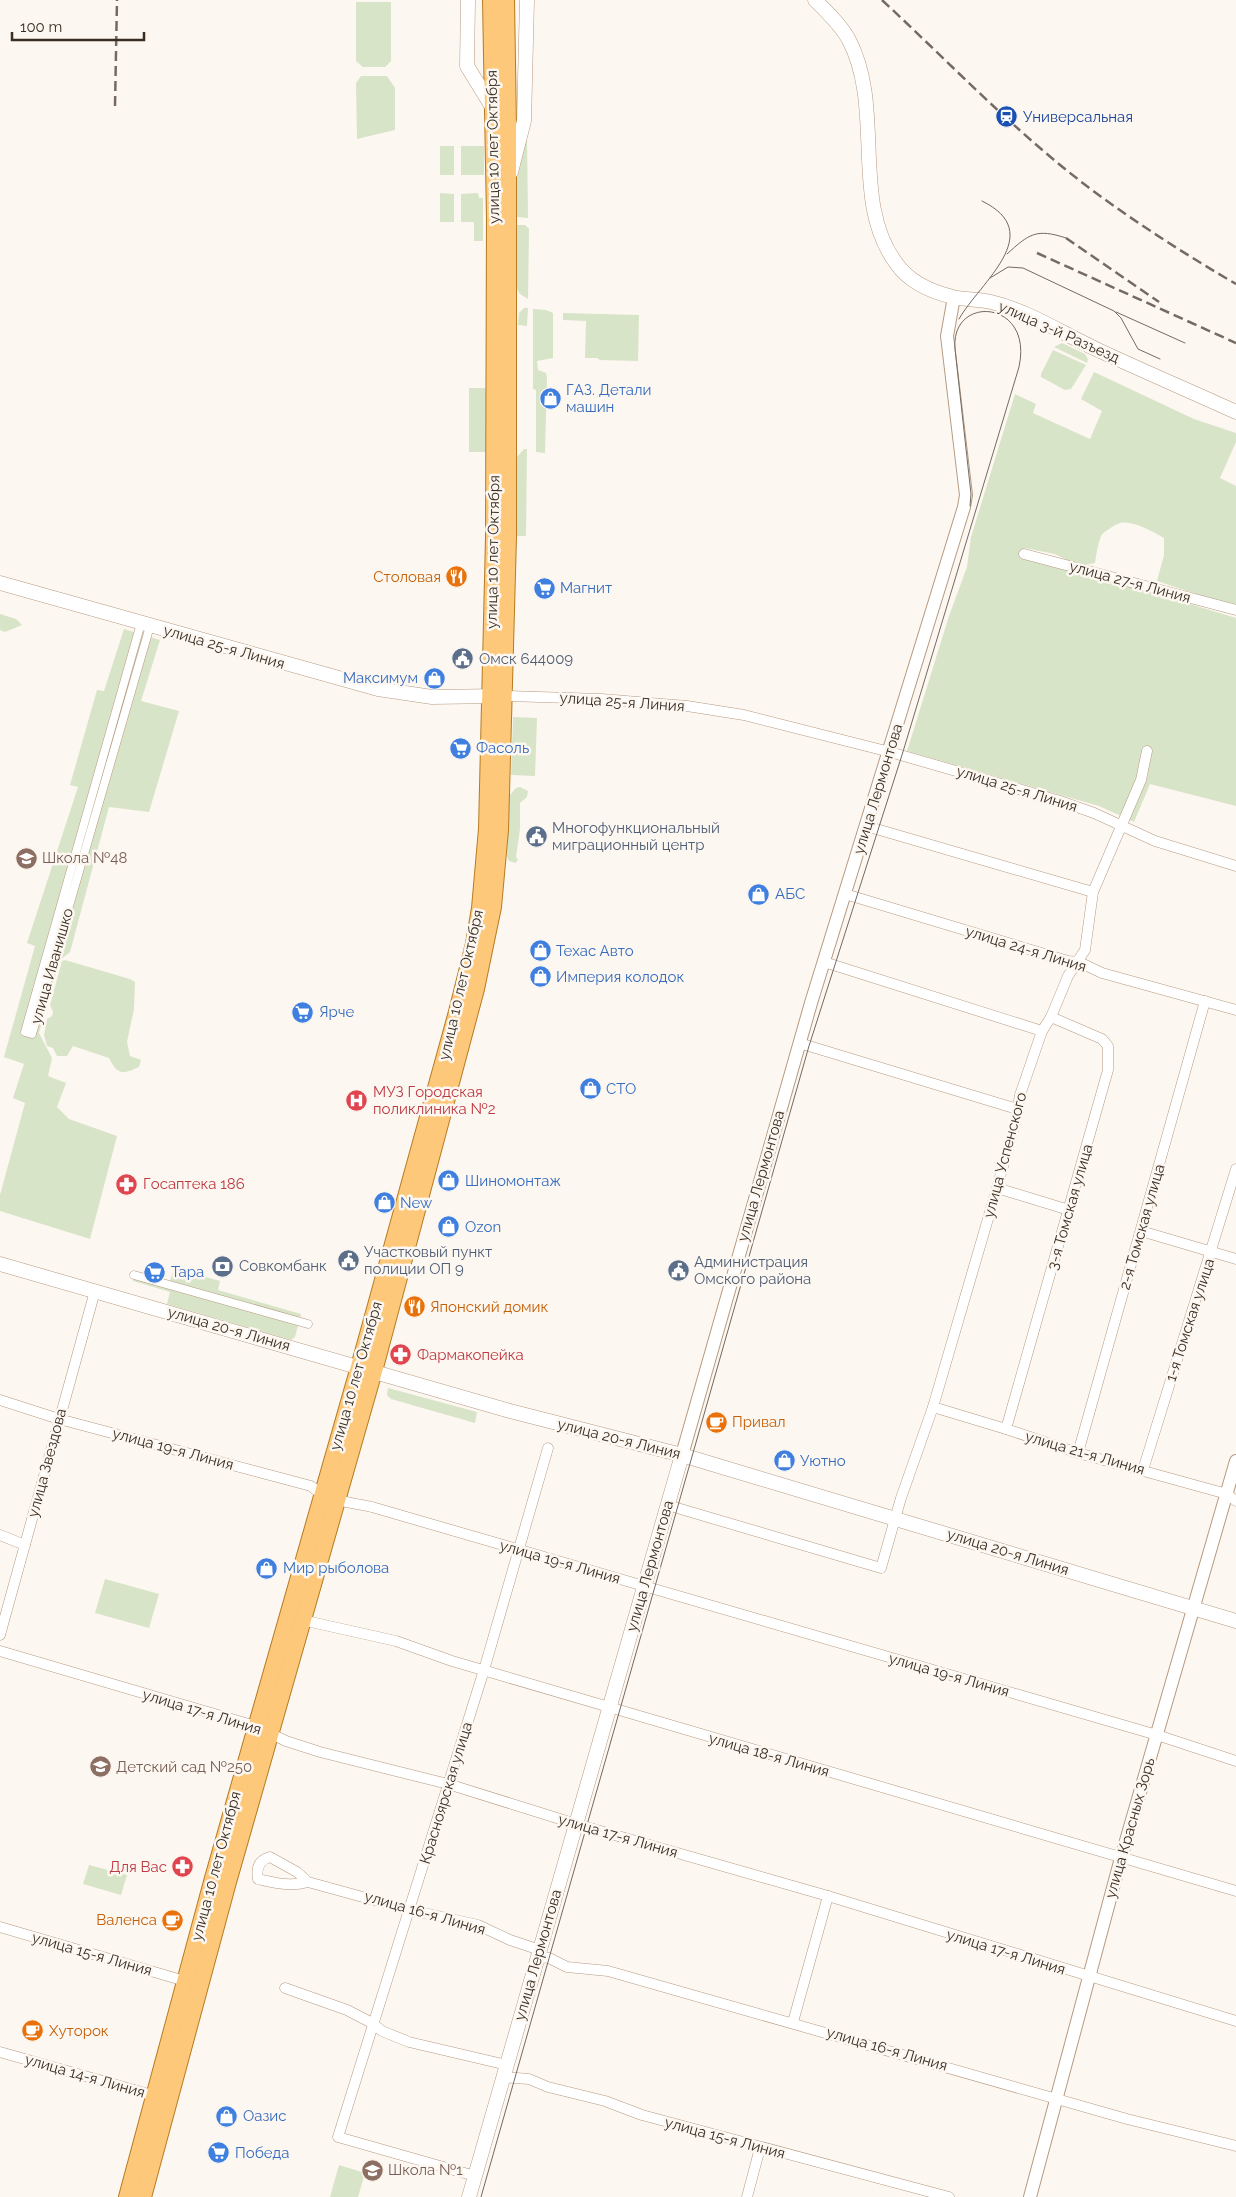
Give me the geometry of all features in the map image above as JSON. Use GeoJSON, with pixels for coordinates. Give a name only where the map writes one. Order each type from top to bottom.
{"type":"FeatureCollection","features":[{"type":"Feature","properties":{"kind":"main road"},"geometry":{"type":"LineString","coordinates":[[468,0],[467,66],[494,110]]}},
{"type":"Feature","properties":{"kind":"main road","name":"улица 10 лет Октября"},"geometry":{"type":"LineString","coordinates":[[127,2197],[162,2097],[262,1730],[474,999],[493,907],[499,839],[494,536],[494,110],[490,39],[491,0]]}},
{"type":"Feature","properties":{"kind":"main road","name":"улица 10 лет Октября"},"geometry":{"type":"LineString","coordinates":[[498,696],[508,537],[508,126],[506,0]]}},
{"type":"Feature","properties":{"kind":"main road"},"geometry":{"type":"LineString","coordinates":[[508,180],[524,121],[527,0]]}},
{"type":"Feature","properties":{"kind":"main road","name":"улица 3-й Разъезд"},"geometry":{"type":"LineString","coordinates":[[815,0],[848,39],[857,60],[865,88],[872,194],[877,223],[884,244],[896,264],[908,277],[928,289],[954,297],[990,302],[1020,312],[1097,350],[1236,412]]}},
{"type":"Feature","properties":{"kind":"main road"},"geometry":{"type":"LineString","coordinates":[[508,126],[520,127],[524,121]]}},
{"type":"Feature","properties":{"kind":"main road","name":"улица 25-я Линия"},"geometry":{"type":"LineString","coordinates":[[0,583],[378,689],[432,697],[498,696]]}},
{"type":"Feature","properties":{"kind":"main road","name":"улица 20-я Линия"},"geometry":{"type":"LineString","coordinates":[[0,1264],[531,1417],[682,1454],[1236,1621]]}},
{"type":"Feature","properties":{"kind":"main road","name":"улица Лермонтова"},"geometry":{"type":"LineString","coordinates":[[469,2197],[682,1454]]}},
{"type":"Feature","properties":{"kind":"main road","name":"улица 10 лет Октября"},"geometry":{"type":"LineString","coordinates":[[143,2197],[185,1981],[262,1730],[302,1620],[329,1498]]}},
{"type":"Feature","properties":{"kind":"street","name":"улица Лермонтова"},"geometry":{"type":"LineString","coordinates":[[682,1454],[799,1043],[964,507],[966,495],[947,336],[954,297]]}},
{"type":"Feature","properties":{"kind":"street","name":"улица 27-я Линия"},"geometry":{"type":"LineString","coordinates":[[1024,554],[1236,610]]}},
{"type":"Feature","properties":{"kind":"street","name":"улица Иванишко"},"geometry":{"type":"LineString","coordinates":[[145,624],[32,1034],[25,1032],[145,624]]}},
{"type":"Feature","properties":{"kind":"street","name":"улица 25-я Линия"},"geometry":{"type":"LineString","coordinates":[[498,696],[601,699],[726,712],[890,752],[1060,800],[1094,813],[1155,841],[1236,866]]}},
{"type":"Feature","properties":{"kind":"street","name":"улица Успенского"},"geometry":{"type":"LineString","coordinates":[[667,1505],[881,1568],[901,1498],[933,1408],[997,1188],[1020,1095],[1042,1031],[1051,1017],[1068,976],[1079,962],[1087,943],[1093,892],[1141,780],[1147,751]]}},
{"type":"Feature","properties":{"kind":"street"},"geometry":{"type":"LineString","coordinates":[[866,826],[1093,892]]}},
{"type":"Feature","properties":{"kind":"street","name":"улица 24-я Линия"},"geometry":{"type":"LineString","coordinates":[[845,894],[1068,961],[1079,962],[1102,973],[1236,1010]]}},
{"type":"Feature","properties":{"kind":"street"},"geometry":{"type":"LineString","coordinates":[[824,962],[1042,1031]]}},
{"type":"Feature","properties":{"kind":"street","name":"2-я Томская улица"},"geometry":{"type":"LineString","coordinates":[[1078,1453],[1205,1001]]}},
{"type":"Feature","properties":{"kind":"street","name":"3-я Томская улица"},"geometry":{"type":"LineString","coordinates":[[1006,1429],[1070,1210],[1108,1070],[1108,1046],[1102,1039],[1051,1017]]}},
{"type":"Feature","properties":{"kind":"street"},"geometry":{"type":"LineString","coordinates":[[799,1043],[1018,1108]]}},
{"type":"Feature","properties":{"kind":"street","name":"1-я Томская улица"},"geometry":{"type":"LineString","coordinates":[[1143,1470],[1212,1252],[1236,1169]]}},
{"type":"Feature","properties":{"kind":"street"},"geometry":{"type":"LineString","coordinates":[[997,1188],[1070,1210]]}},
{"type":"Feature","properties":{"kind":"street"},"geometry":{"type":"LineString","coordinates":[[1141,1231],[1236,1259]]}},
{"type":"Feature","properties":{"kind":"street"},"geometry":{"type":"LineString","coordinates":[[134,1275],[308,1324]]}},
{"type":"Feature","properties":{"kind":"street","name":"улица Звездова"},"geometry":{"type":"LineString","coordinates":[[0,1635],[95,1291]]}},
{"type":"Feature","properties":{"kind":"street","name":"улица 19-я Линия"},"geometry":{"type":"LineString","coordinates":[[0,1400],[59,1419],[311,1486],[329,1498],[372,1507],[1157,1735],[1236,1761]]}},
{"type":"Feature","properties":{"kind":"street","name":"улица 21-я Линия"},"geometry":{"type":"LineString","coordinates":[[933,1408],[1006,1429],[1078,1453],[1143,1470],[1231,1497]]}},
{"type":"Feature","properties":{"kind":"street","name":"Красноярская улица"},"geometry":{"type":"LineString","coordinates":[[475,2176],[338,2137],[372,2023],[403,1926],[410,1910],[484,1670],[548,1448]]}},
{"type":"Feature","properties":{"kind":"street","name":"улица Красных Зорь"},"geometry":{"type":"LineString","coordinates":[[1030,2197],[1121,1858],[1194,1608],[1231,1497],[1236,1461]]}},
{"type":"Feature","properties":{"kind":"street"},"geometry":{"type":"LineString","coordinates":[[0,1536],[25,1545]]}},
{"type":"Feature","properties":{"kind":"street","name":"улица 18-я Линия"},"geometry":{"type":"LineString","coordinates":[[302,1620],[396,1642],[609,1708],[1236,1891]]}},
{"type":"Feature","properties":{"kind":"street","name":"улица 17-я Линия"},"geometry":{"type":"LineString","coordinates":[[0,1652],[262,1730],[286,1741],[320,1752],[448,1784],[576,1824],[828,1896],[1089,1978],[1236,2021]]}},
{"type":"Feature","properties":{"kind":"street","name":"улица 16-я Линия"},"geometry":{"type":"LineString","coordinates":[[308,1882],[298,1885],[279,1884],[258,1879],[257,1870],[260,1863],[270,1857],[297,1872],[308,1882],[410,1910],[478,1925],[567,1966],[608,1971],[1127,2118],[1236,2146]]}},
{"type":"Feature","properties":{"kind":"street"},"geometry":{"type":"LineString","coordinates":[[793,2022],[828,1896]]}},
{"type":"Feature","properties":{"kind":"street","name":"улица 15-я Линия"},"geometry":{"type":"LineString","coordinates":[[0,1927],[185,1981]]}},
{"type":"Feature","properties":{"kind":"street","name":"улица 15-я Линия"},"geometry":{"type":"LineString","coordinates":[[285,1988],[346,2010],[372,2023],[382,2031],[409,2042],[505,2071],[548,2087],[605,2101],[642,2115],[760,2148],[949,2197]]}},
{"type":"Feature","properties":{"kind":"street","name":"улица 14-я Линия"},"geometry":{"type":"LineString","coordinates":[[0,2052],[162,2097]]}},
{"type":"Feature","properties":{"kind":"street"},"geometry":{"type":"LineString","coordinates":[[747,2197],[760,2148]]}},
{"type":"Feature","properties":{"kind":"green space"},"geometry":{"type":"Polygon","coordinates":[[[356,2],[391,2],[391,61],[385,67],[363,67],[356,61],[356,2]]]}},
{"type":"Feature","properties":{"kind":"green space"},"geometry":{"type":"Polygon","coordinates":[[[361,76],[387,76],[395,88],[395,130],[357,139],[356,83],[361,76]]]}},
{"type":"Feature","properties":{"kind":"green space"},"geometry":{"type":"Polygon","coordinates":[[[527,137],[528,218],[517,217],[517,178],[527,137]]]}},
{"type":"Feature","properties":{"kind":"green space"},"geometry":{"type":"Polygon","coordinates":[[[440,146],[454,146],[454,175],[440,175],[440,146]]]}},
{"type":"Feature","properties":{"kind":"green space"},"geometry":{"type":"Polygon","coordinates":[[[461,146],[484,146],[484,175],[461,175],[461,146]]]}},
{"type":"Feature","properties":{"kind":"green space"},"geometry":{"type":"Polygon","coordinates":[[[440,193],[454,194],[454,222],[440,222],[440,193]]]}},
{"type":"Feature","properties":{"kind":"green space"},"geometry":{"type":"Polygon","coordinates":[[[478,193],[479,198],[483,198],[483,241],[474,241],[474,222],[461,222],[461,194],[478,193]]]}},
{"type":"Feature","properties":{"kind":"green space"},"geometry":{"type":"Polygon","coordinates":[[[516,225],[525,225],[529,229],[528,299],[520,294],[517,289],[516,225]]]}},
{"type":"Feature","properties":{"kind":"green space"},"geometry":{"type":"Polygon","coordinates":[[[524,308],[528,308],[527,326],[518,325],[519,313],[524,308]]]}},
{"type":"Feature","properties":{"kind":"green space"},"geometry":{"type":"Polygon","coordinates":[[[533,309],[546,310],[553,313],[553,358],[537,361],[538,370],[546,373],[547,377],[545,453],[536,452],[536,390],[533,389],[533,309]]]}},
{"type":"Feature","properties":{"kind":"green space"},"geometry":{"type":"Polygon","coordinates":[[[563,313],[639,315],[638,361],[585,358],[586,321],[563,320],[563,313]]]}},
{"type":"Feature","properties":{"kind":"green space"},"geometry":{"type":"Polygon","coordinates":[[[1062,343],[1085,354],[1088,359],[1087,363],[1054,347],[1062,343]]]}},
{"type":"Feature","properties":{"kind":"green space"},"geometry":{"type":"Polygon","coordinates":[[[1053,350],[1086,365],[1071,389],[1065,390],[1041,377],[1053,350]]]}},
{"type":"Feature","properties":{"kind":"green space"},"geometry":{"type":"Polygon","coordinates":[[[1094,372],[1194,419],[1236,433],[1236,442],[1220,478],[1236,486],[1236,607],[1157,581],[1164,555],[1164,538],[1131,523],[1120,523],[1102,535],[1095,563],[1079,566],[1055,554],[1025,548],[1018,556],[1141,589],[1236,618],[1236,806],[1150,784],[1134,822],[1099,806],[907,751],[949,616],[967,567],[971,537],[1015,394],[1036,404],[1033,413],[1090,439],[1102,411],[1081,399],[1094,372]]]}},
{"type":"Feature","properties":{"kind":"green space"},"geometry":{"type":"Polygon","coordinates":[[[469,388],[488,388],[488,452],[469,452],[469,388]]]}},
{"type":"Feature","properties":{"kind":"green space"},"geometry":{"type":"Polygon","coordinates":[[[524,449],[527,449],[526,536],[516,536],[517,457],[524,449]]]}},
{"type":"Feature","properties":{"kind":"green space"},"geometry":{"type":"Polygon","coordinates":[[[0,614],[16,619],[22,625],[5,632],[0,630],[0,614]]]}},
{"type":"Feature","properties":{"kind":"green space"},"geometry":{"type":"Polygon","coordinates":[[[124,629],[160,640],[141,701],[179,711],[149,812],[109,807],[70,952],[60,960],[39,1033],[52,1058],[48,1076],[66,1083],[57,1107],[69,1119],[117,1136],[90,1239],[0,1211],[0,1195],[25,1103],[13,1098],[24,1064],[4,1057],[35,946],[27,943],[78,787],[70,785],[97,690],[104,691],[124,629]]]}},
{"type":"Feature","properties":{"kind":"green space"},"geometry":{"type":"Polygon","coordinates":[[[513,717],[537,718],[535,776],[511,775],[513,717]]]}},
{"type":"Feature","properties":{"kind":"green space"},"geometry":{"type":"Polygon","coordinates":[[[520,787],[528,791],[527,797],[520,803],[520,829],[516,857],[518,860],[515,863],[509,861],[507,857],[509,796],[516,788],[520,787]]]}},
{"type":"Feature","properties":{"kind":"green space"},"geometry":{"type":"Polygon","coordinates":[[[65,960],[135,982],[134,1009],[127,1042],[130,1056],[141,1060],[139,1067],[121,1072],[115,1068],[109,1058],[73,1046],[67,1056],[57,1056],[53,1048],[47,1046],[44,1035],[47,1019],[52,1016],[53,1012],[50,1005],[62,961],[65,960]]]}},
{"type":"Feature","properties":{"kind":"green space"},"geometry":{"type":"Polygon","coordinates":[[[174,1268],[220,1281],[218,1290],[301,1314],[295,1337],[291,1340],[167,1304],[170,1292],[133,1281],[136,1271],[170,1281],[174,1268]]]}},
{"type":"Feature","properties":{"kind":"green space"},"geometry":{"type":"Polygon","coordinates":[[[388,1388],[477,1412],[475,1423],[391,1399],[387,1395],[388,1388]]]}},
{"type":"Feature","properties":{"kind":"green space"},"geometry":{"type":"Polygon","coordinates":[[[105,1579],[159,1594],[149,1628],[95,1613],[105,1579]]]}},
{"type":"Feature","properties":{"kind":"green space"},"geometry":{"type":"Polygon","coordinates":[[[89,1865],[127,1875],[121,1895],[83,1884],[89,1865]]]}},
{"type":"Feature","properties":{"kind":"green space"},"geometry":{"type":"Polygon","coordinates":[[[339,2165],[365,2173],[358,2197],[330,2197],[339,2165]]]}},
{"type":"Feature","properties":{"kind":"tram line"},"geometry":{"type":"LineString","coordinates":[[959,319],[993,274],[1003,258],[1009,243],[1009,228],[1001,214],[982,201]]}},
{"type":"Feature","properties":{"kind":"tram line"},"geometry":{"type":"LineString","coordinates":[[1007,254],[1027,238],[1040,233],[1066,238]]}},
{"type":"Feature","properties":{"kind":"tram line"},"geometry":{"type":"LineString","coordinates":[[990,278],[1008,267],[1023,268],[1114,311],[1121,318],[1138,349],[1160,359]]}},
{"type":"Feature","properties":{"kind":"tram line"},"geometry":{"type":"LineString","coordinates":[[481,2197],[809,1046],[902,755],[1019,367],[1020,344],[1015,328],[1004,317],[991,312],[977,313],[965,319],[957,331],[955,349],[971,494],[970,506]]}},
{"type":"Feature","properties":{"kind":"tram line"},"geometry":{"type":"LineString","coordinates":[[1116,312],[1185,343]]}},
{"type":"Feature","properties":{"kind":"railway"},"geometry":{"type":"LineString","coordinates":[[115,106],[117,0]]}},
{"type":"Feature","properties":{"kind":"railway"},"geometry":{"type":"LineString","coordinates":[[882,0],[986,100],[1068,171],[1147,229],[1236,284]]}},
{"type":"Feature","properties":{"kind":"railway"},"geometry":{"type":"LineString","coordinates":[[1066,238],[1159,302]]}},
{"type":"Feature","properties":{"kind":"railway"},"geometry":{"type":"LineString","coordinates":[[1037,253],[1236,343]]}},
{"type":"Feature","properties":{"kind":"place","name":"Универсальная"},"geometry":{"type":"Point","coordinates":[1007,117]}},
{"type":"Feature","properties":{"kind":"place","name":"ГАЗ. Детали машин"},"geometry":{"type":"Point","coordinates":[550,399]}},
{"type":"Feature","properties":{"kind":"place","name":"Столовая"},"geometry":{"type":"Point","coordinates":[457,577]}},
{"type":"Feature","properties":{"kind":"place","name":"Магнит"},"geometry":{"type":"Point","coordinates":[544,588]}},
{"type":"Feature","properties":{"kind":"place","name":"Омск 644009"},"geometry":{"type":"Point","coordinates":[463,659]}},
{"type":"Feature","properties":{"kind":"place","name":"Максимум"},"geometry":{"type":"Point","coordinates":[434,678]}},
{"type":"Feature","properties":{"kind":"place","name":"Фасоль"},"geometry":{"type":"Point","coordinates":[460,748]}},
{"type":"Feature","properties":{"kind":"place","name":"Многофункциональный миграционный центр"},"geometry":{"type":"Point","coordinates":[536,837]}},
{"type":"Feature","properties":{"kind":"place","name":"Школа №48"},"geometry":{"type":"Point","coordinates":[26,858]}},
{"type":"Feature","properties":{"kind":"place","name":"АБС"},"geometry":{"type":"Point","coordinates":[759,894]}},
{"type":"Feature","properties":{"kind":"place","name":"Техас Авто"},"geometry":{"type":"Point","coordinates":[540,951]}},
{"type":"Feature","properties":{"kind":"place","name":"Империя колодок"},"geometry":{"type":"Point","coordinates":[540,977]}},
{"type":"Feature","properties":{"kind":"place","name":"Ярче"},"geometry":{"type":"Point","coordinates":[303,1012]}},
{"type":"Feature","properties":{"kind":"place","name":"СТО"},"geometry":{"type":"Point","coordinates":[590,1089]}},
{"type":"Feature","properties":{"kind":"place","name":"МУЗ Городская поликлиника №2"},"geometry":{"type":"Point","coordinates":[357,1101]}},
{"type":"Feature","properties":{"kind":"place","name":"Шиномонтаж"},"geometry":{"type":"Point","coordinates":[449,1181]}},
{"type":"Feature","properties":{"kind":"place","name":"Госаптека 186"},"geometry":{"type":"Point","coordinates":[127,1184]}},
{"type":"Feature","properties":{"kind":"place","name":"New"},"geometry":{"type":"Point","coordinates":[384,1203]}},
{"type":"Feature","properties":{"kind":"place","name":"Ozon"},"geometry":{"type":"Point","coordinates":[449,1227]}},
{"type":"Feature","properties":{"kind":"place","name":"Участковый пункт полиции ОП 9"},"geometry":{"type":"Point","coordinates":[348,1261]}},
{"type":"Feature","properties":{"kind":"place","name":"Совкомбанк"},"geometry":{"type":"Point","coordinates":[223,1266]}},
{"type":"Feature","properties":{"kind":"place","name":"Администрация Омского района"},"geometry":{"type":"Point","coordinates":[678,1271]}},
{"type":"Feature","properties":{"kind":"place","name":"Тара"},"geometry":{"type":"Point","coordinates":[155,1272]}},
{"type":"Feature","properties":{"kind":"place","name":"Японский домик"},"geometry":{"type":"Point","coordinates":[414,1307]}},
{"type":"Feature","properties":{"kind":"place","name":"Фармакопейка"},"geometry":{"type":"Point","coordinates":[401,1355]}},
{"type":"Feature","properties":{"kind":"place","name":"Привал"},"geometry":{"type":"Point","coordinates":[716,1422]}},
{"type":"Feature","properties":{"kind":"place","name":"Уютно"},"geometry":{"type":"Point","coordinates":[784,1461]}},
{"type":"Feature","properties":{"kind":"place","name":"Мир рыболова"},"geometry":{"type":"Point","coordinates":[267,1568]}},
{"type":"Feature","properties":{"kind":"place","name":"Детский сад №250"},"geometry":{"type":"Point","coordinates":[100,1767]}},
{"type":"Feature","properties":{"kind":"place","name":"Для Вас"},"geometry":{"type":"Point","coordinates":[183,1867]}},
{"type":"Feature","properties":{"kind":"place","name":"Валенса"},"geometry":{"type":"Point","coordinates":[173,1920]}},
{"type":"Feature","properties":{"kind":"place","name":"Хуторок"},"geometry":{"type":"Point","coordinates":[33,2031]}},
{"type":"Feature","properties":{"kind":"place","name":"Оазис"},"geometry":{"type":"Point","coordinates":[227,2116]}},
{"type":"Feature","properties":{"kind":"place","name":"Победа"},"geometry":{"type":"Point","coordinates":[219,2153]}},
{"type":"Feature","properties":{"kind":"place","name":"Школа №1"},"geometry":{"type":"Point","coordinates":[372,2170]}}]}
